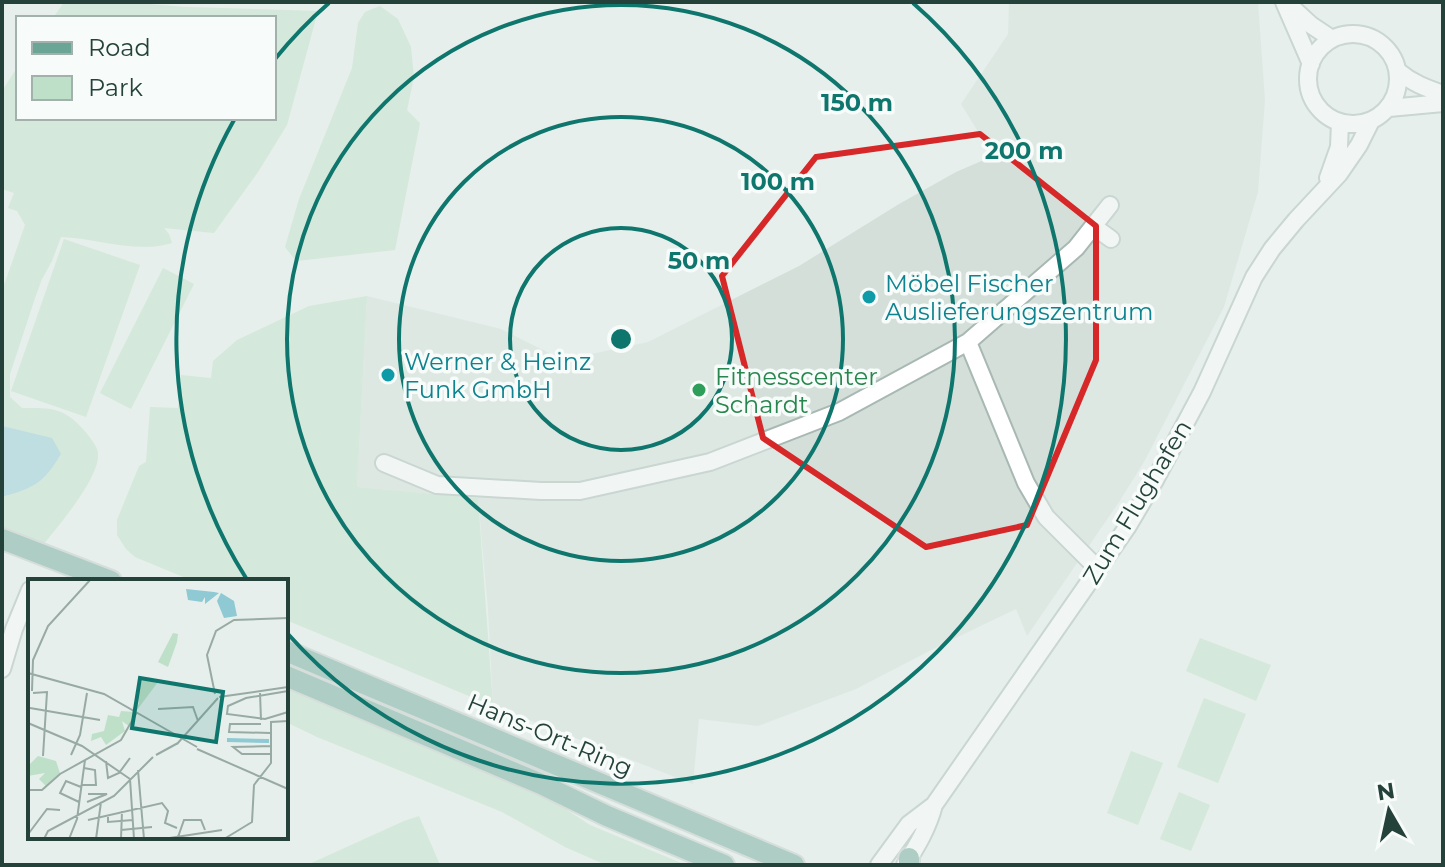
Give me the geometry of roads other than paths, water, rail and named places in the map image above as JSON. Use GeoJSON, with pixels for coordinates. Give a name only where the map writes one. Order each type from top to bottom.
{"type":"FeatureCollection","features":[{"type":"Feature","properties":{"kind":"main road"},"geometry":{"type":"LineString","coordinates":[[2,539],[106,579]]}},
{"type":"Feature","properties":{"kind":"main road","name":"Hans-Ort-Ring"},"geometry":{"type":"LineString","coordinates":[[288,652],[794,865]]}},
{"type":"Feature","properties":{"kind":"main road","name":"Hans-Ort-Ring"},"geometry":{"type":"LineString","coordinates":[[288,677],[724,865]]}},
{"type":"Feature","properties":{"kind":"street"},"geometry":{"type":"LineString","coordinates":[[1285,2],[1332,39]]}},
{"type":"Feature","properties":{"kind":"street"},"geometry":{"type":"LineString","coordinates":[[1285,2],[1311,64]]}},
{"type":"Feature","properties":{"kind":"street"},"geometry":{"type":"LineString","coordinates":[[1342,35],[1365,35],[1376,40],[1391,54],[1399,84],[1389,108],[1381,116],[1350,125],[1340,123],[1323,113],[1310,94],[1311,64],[1332,39],[1342,35]]}},
{"type":"Feature","properties":{"kind":"street"},"geometry":{"type":"LineString","coordinates":[[1398,71],[1421,87],[1443,94]]}},
{"type":"Feature","properties":{"kind":"street"},"geometry":{"type":"LineString","coordinates":[[1389,108],[1443,103]]}},
{"type":"Feature","properties":{"kind":"street","name":"Zum Flughafen"},"geometry":{"type":"LineString","coordinates":[[879,865],[909,824],[934,805],[1128,526],[1202,392],[1254,277],[1280,239],[1339,174],[1371,121]]}},
{"type":"Feature","properties":{"kind":"street","name":"Zum Flughafen"},"geometry":{"type":"LineString","coordinates":[[1323,190],[1336,159],[1340,123]]}},
{"type":"Feature","properties":{"kind":"street"},"geometry":{"type":"LineString","coordinates":[[384,463],[437,485],[580,491],[710,462],[839,412],[968,342],[1076,248],[1110,205]]}},
{"type":"Feature","properties":{"kind":"street"},"geometry":{"type":"LineString","coordinates":[[1093,226],[1111,239]]}},
{"type":"Feature","properties":{"kind":"street"},"geometry":{"type":"LineString","coordinates":[[968,342],[1026,483],[1046,517],[1098,569]]}},
{"type":"Feature","properties":{"kind":"street"},"geometry":{"type":"LineString","coordinates":[[2,669],[28,595]]}},
{"type":"Feature","properties":{"kind":"street","name":"Zum Flughafen"},"geometry":{"type":"LineString","coordinates":[[911,857],[934,805]]}},
{"type":"Feature","properties":{"kind":"water"},"geometry":{"type":"Polygon","coordinates":[[[2,426],[52,438],[61,454],[37,483],[2,497],[2,426]]]}},
{"type":"Feature","properties":{"kind":"place","name":"Möbel Fischer Auslieferungszentrum"},"geometry":{"type":"Point","coordinates":[869,297]}},
{"type":"Feature","properties":{"kind":"place","name":"Werner & Heinz Funk GmbH"},"geometry":{"type":"Point","coordinates":[388,375]}},
{"type":"Feature","properties":{"kind":"place","name":"Fitnesscenter Schardt"},"geometry":{"type":"Point","coordinates":[699,390]}}]}
